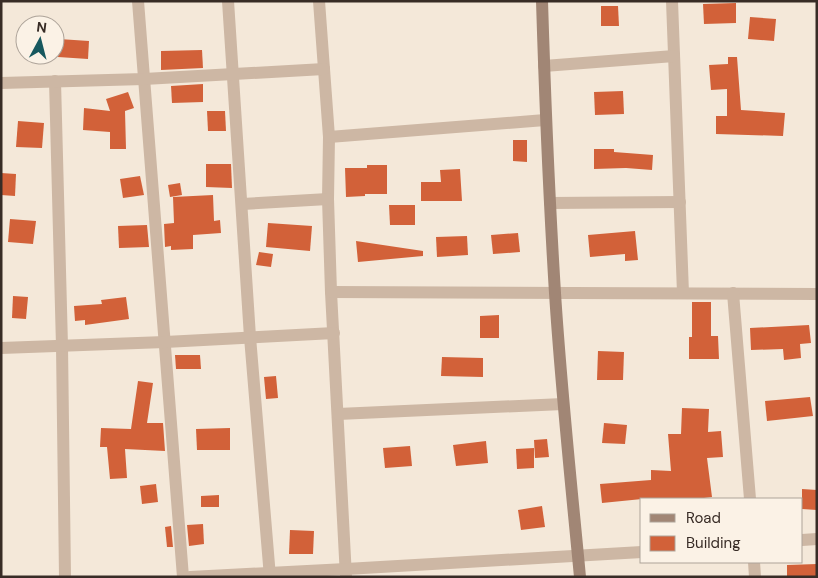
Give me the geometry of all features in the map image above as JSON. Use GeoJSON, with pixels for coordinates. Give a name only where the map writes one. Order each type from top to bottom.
{"type":"FeatureCollection","features":[{"type":"Feature","properties":{"kind":"main road"},"geometry":{"type":"LineString","coordinates":[[542,1],[555,294],[563,404],[580,577]]}},
{"type":"Feature","properties":{"kind":"street"},"geometry":{"type":"LineString","coordinates":[[138,1],[183,577]]}},
{"type":"Feature","properties":{"kind":"street"},"geometry":{"type":"LineString","coordinates":[[228,1],[250,337],[270,575]]}},
{"type":"Feature","properties":{"kind":"street"},"geometry":{"type":"LineString","coordinates":[[318,1],[329,138],[328,199],[331,292],[346,573]]}},
{"type":"Feature","properties":{"kind":"street"},"geometry":{"type":"LineString","coordinates":[[672,1],[683,293]]}},
{"type":"Feature","properties":{"kind":"street"},"geometry":{"type":"LineString","coordinates":[[544,66],[674,56]]}},
{"type":"Feature","properties":{"kind":"street"},"geometry":{"type":"LineString","coordinates":[[1,83],[144,79],[324,69]]}},
{"type":"Feature","properties":{"kind":"street"},"geometry":{"type":"LineString","coordinates":[[54,81],[62,346],[65,577]]}},
{"type":"Feature","properties":{"kind":"street"},"geometry":{"type":"LineString","coordinates":[[329,138],[546,120]]}},
{"type":"Feature","properties":{"kind":"street"},"geometry":{"type":"LineString","coordinates":[[242,204],[328,199]]}},
{"type":"Feature","properties":{"kind":"street"},"geometry":{"type":"LineString","coordinates":[[550,203],[680,202]]}},
{"type":"Feature","properties":{"kind":"street"},"geometry":{"type":"LineString","coordinates":[[331,292],[555,294],[733,292],[817,294]]}},
{"type":"Feature","properties":{"kind":"street"},"geometry":{"type":"LineString","coordinates":[[733,292],[750,498]]}},
{"type":"Feature","properties":{"kind":"street"},"geometry":{"type":"LineString","coordinates":[[1,348],[334,333]]}},
{"type":"Feature","properties":{"kind":"street"},"geometry":{"type":"LineString","coordinates":[[338,414],[563,404]]}},
{"type":"Feature","properties":{"kind":"street"},"geometry":{"type":"LineString","coordinates":[[803,540],[817,539]]}},
{"type":"Feature","properties":{"kind":"street"},"geometry":{"type":"LineString","coordinates":[[190,577],[346,573],[640,552]]}},
{"type":"Feature","properties":{"kind":"street"},"geometry":{"type":"LineString","coordinates":[[754,563],[755,577]]}},
{"type":"Feature","properties":{"kind":"building"},"geometry":{"type":"Polygon","coordinates":[[[736,3],[736,23],[704,24],[703,4],[736,3]]]}},
{"type":"Feature","properties":{"kind":"building"},"geometry":{"type":"Polygon","coordinates":[[[601,6],[618,6],[619,26],[601,26],[601,6]]]}},
{"type":"Feature","properties":{"kind":"building"},"geometry":{"type":"Polygon","coordinates":[[[750,17],[776,19],[774,41],[748,39],[750,17]]]}},
{"type":"Feature","properties":{"kind":"building"},"geometry":{"type":"Polygon","coordinates":[[[65,39],[89,41],[88,59],[65,57],[65,39]]]}},
{"type":"Feature","properties":{"kind":"building"},"geometry":{"type":"Polygon","coordinates":[[[202,50],[203,68],[161,70],[161,51],[202,50]]]}},
{"type":"Feature","properties":{"kind":"building"},"geometry":{"type":"Polygon","coordinates":[[[728,57],[737,57],[741,110],[785,113],[783,136],[716,134],[716,116],[727,116],[727,89],[711,90],[709,65],[728,64],[728,57]]]}},
{"type":"Feature","properties":{"kind":"building"},"geometry":{"type":"Polygon","coordinates":[[[203,84],[203,102],[172,103],[171,86],[203,84]]]}},
{"type":"Feature","properties":{"kind":"building"},"geometry":{"type":"Polygon","coordinates":[[[623,91],[624,114],[595,115],[594,92],[623,91]]]}},
{"type":"Feature","properties":{"kind":"building"},"geometry":{"type":"Polygon","coordinates":[[[128,92],[134,108],[125,111],[126,149],[110,149],[110,132],[83,130],[84,108],[110,111],[106,99],[128,92]]]}},
{"type":"Feature","properties":{"kind":"building"},"geometry":{"type":"Polygon","coordinates":[[[207,111],[225,111],[226,131],[208,131],[207,111]]]}},
{"type":"Feature","properties":{"kind":"building"},"geometry":{"type":"Polygon","coordinates":[[[18,121],[44,123],[42,148],[16,147],[18,121]]]}},
{"type":"Feature","properties":{"kind":"building"},"geometry":{"type":"Polygon","coordinates":[[[513,140],[527,140],[527,162],[513,161],[513,140]]]}},
{"type":"Feature","properties":{"kind":"building"},"geometry":{"type":"Polygon","coordinates":[[[594,149],[614,149],[614,152],[653,155],[652,170],[626,168],[594,169],[594,149]]]}},
{"type":"Feature","properties":{"kind":"building"},"geometry":{"type":"Polygon","coordinates":[[[206,164],[231,164],[232,188],[206,187],[206,164]]]}},
{"type":"Feature","properties":{"kind":"building"},"geometry":{"type":"Polygon","coordinates":[[[367,165],[387,165],[387,194],[365,194],[365,196],[346,197],[345,168],[367,168],[367,165]]]}},
{"type":"Feature","properties":{"kind":"building"},"geometry":{"type":"Polygon","coordinates":[[[460,169],[462,201],[421,201],[421,182],[441,182],[440,170],[460,169]]]}},
{"type":"Feature","properties":{"kind":"building"},"geometry":{"type":"Polygon","coordinates":[[[1,173],[16,174],[15,196],[1,195],[1,173]]]}},
{"type":"Feature","properties":{"kind":"building"},"geometry":{"type":"Polygon","coordinates":[[[140,176],[144,195],[123,198],[120,179],[140,176]]]}},
{"type":"Feature","properties":{"kind":"building"},"geometry":{"type":"Polygon","coordinates":[[[180,183],[182,195],[170,197],[168,185],[180,183]]]}},
{"type":"Feature","properties":{"kind":"building"},"geometry":{"type":"Polygon","coordinates":[[[213,195],[214,221],[220,220],[221,233],[193,235],[193,249],[171,250],[171,246],[165,247],[164,224],[174,223],[173,197],[213,195]]]}},
{"type":"Feature","properties":{"kind":"building"},"geometry":{"type":"Polygon","coordinates":[[[389,205],[415,205],[415,225],[390,225],[389,205]]]}},
{"type":"Feature","properties":{"kind":"building"},"geometry":{"type":"Polygon","coordinates":[[[10,219],[36,221],[33,244],[8,242],[10,219]]]}},
{"type":"Feature","properties":{"kind":"building"},"geometry":{"type":"Polygon","coordinates":[[[268,223],[312,226],[310,251],[266,247],[268,223]]]}},
{"type":"Feature","properties":{"kind":"building"},"geometry":{"type":"Polygon","coordinates":[[[147,225],[149,247],[119,248],[118,226],[147,225]]]}},
{"type":"Feature","properties":{"kind":"building"},"geometry":{"type":"Polygon","coordinates":[[[635,231],[638,260],[625,261],[625,254],[590,257],[588,235],[635,231]]]}},
{"type":"Feature","properties":{"kind":"building"},"geometry":{"type":"Polygon","coordinates":[[[518,233],[520,252],[493,254],[491,235],[518,233]]]}},
{"type":"Feature","properties":{"kind":"building"},"geometry":{"type":"Polygon","coordinates":[[[467,236],[468,255],[437,257],[436,237],[467,236]]]}},
{"type":"Feature","properties":{"kind":"building"},"geometry":{"type":"Polygon","coordinates":[[[356,241],[423,251],[423,256],[358,262],[356,241]]]}},
{"type":"Feature","properties":{"kind":"building"},"geometry":{"type":"Polygon","coordinates":[[[259,252],[273,254],[271,267],[256,265],[259,252]]]}},
{"type":"Feature","properties":{"kind":"building"},"geometry":{"type":"Polygon","coordinates":[[[13,296],[28,297],[26,319],[12,318],[13,296]]]}},
{"type":"Feature","properties":{"kind":"building"},"geometry":{"type":"Polygon","coordinates":[[[126,297],[129,319],[85,325],[85,320],[75,321],[74,306],[102,304],[101,300],[126,297]]]}},
{"type":"Feature","properties":{"kind":"building"},"geometry":{"type":"Polygon","coordinates":[[[692,302],[711,302],[711,336],[718,336],[719,359],[689,359],[689,337],[692,337],[692,302]]]}},
{"type":"Feature","properties":{"kind":"building"},"geometry":{"type":"Polygon","coordinates":[[[499,315],[499,338],[480,338],[480,316],[499,315]]]}},
{"type":"Feature","properties":{"kind":"building"},"geometry":{"type":"Polygon","coordinates":[[[809,325],[811,343],[800,344],[801,358],[784,360],[783,349],[751,350],[750,328],[809,325]]]}},
{"type":"Feature","properties":{"kind":"building"},"geometry":{"type":"Polygon","coordinates":[[[598,351],[624,352],[623,380],[597,380],[598,351]]]}},
{"type":"Feature","properties":{"kind":"building"},"geometry":{"type":"Polygon","coordinates":[[[175,355],[200,355],[201,369],[176,369],[175,355]]]}},
{"type":"Feature","properties":{"kind":"building"},"geometry":{"type":"Polygon","coordinates":[[[442,357],[483,358],[483,377],[441,376],[442,357]]]}},
{"type":"Feature","properties":{"kind":"building"},"geometry":{"type":"Polygon","coordinates":[[[276,376],[278,398],[266,399],[264,377],[276,376]]]}},
{"type":"Feature","properties":{"kind":"building"},"geometry":{"type":"Polygon","coordinates":[[[138,381],[153,383],[147,423],[163,423],[165,451],[125,449],[127,478],[110,479],[107,447],[100,447],[101,428],[131,429],[138,381]]]}},
{"type":"Feature","properties":{"kind":"building"},"geometry":{"type":"Polygon","coordinates":[[[810,397],[813,416],[767,421],[765,401],[810,397]]]}},
{"type":"Feature","properties":{"kind":"building"},"geometry":{"type":"Polygon","coordinates":[[[682,408],[709,409],[708,432],[721,431],[723,457],[707,458],[712,497],[640,498],[602,503],[600,484],[651,480],[651,470],[671,471],[668,434],[681,434],[682,408]]]}},
{"type":"Feature","properties":{"kind":"building"},"geometry":{"type":"Polygon","coordinates":[[[604,423],[627,425],[625,444],[602,443],[604,423]]]}},
{"type":"Feature","properties":{"kind":"building"},"geometry":{"type":"Polygon","coordinates":[[[230,428],[230,450],[197,450],[196,429],[230,428]]]}},
{"type":"Feature","properties":{"kind":"building"},"geometry":{"type":"Polygon","coordinates":[[[547,439],[549,457],[535,458],[534,440],[547,439]]]}},
{"type":"Feature","properties":{"kind":"building"},"geometry":{"type":"Polygon","coordinates":[[[486,441],[488,463],[456,466],[453,445],[486,441]]]}},
{"type":"Feature","properties":{"kind":"building"},"geometry":{"type":"Polygon","coordinates":[[[410,446],[412,466],[385,468],[383,448],[410,446]]]}},
{"type":"Feature","properties":{"kind":"building"},"geometry":{"type":"Polygon","coordinates":[[[534,448],[534,468],[517,469],[516,449],[534,448]]]}},
{"type":"Feature","properties":{"kind":"building"},"geometry":{"type":"Polygon","coordinates":[[[156,484],[158,502],[142,504],[140,486],[156,484]]]}},
{"type":"Feature","properties":{"kind":"building"},"geometry":{"type":"Polygon","coordinates":[[[802,489],[817,490],[817,510],[803,509],[802,489]]]}},
{"type":"Feature","properties":{"kind":"building"},"geometry":{"type":"Polygon","coordinates":[[[219,495],[219,507],[201,507],[201,496],[219,495]]]}},
{"type":"Feature","properties":{"kind":"building"},"geometry":{"type":"Polygon","coordinates":[[[542,506],[545,527],[521,530],[518,510],[542,506]]]}},
{"type":"Feature","properties":{"kind":"building"},"geometry":{"type":"Polygon","coordinates":[[[203,524],[204,544],[189,546],[187,525],[203,524]]]}},
{"type":"Feature","properties":{"kind":"building"},"geometry":{"type":"Polygon","coordinates":[[[171,526],[173,547],[167,547],[165,527],[171,526]]]}},
{"type":"Feature","properties":{"kind":"building"},"geometry":{"type":"Polygon","coordinates":[[[290,530],[314,531],[313,554],[289,554],[290,530]]]}},
{"type":"Feature","properties":{"kind":"building"},"geometry":{"type":"Polygon","coordinates":[[[817,564],[817,577],[787,577],[787,565],[817,564]]]}}]}
